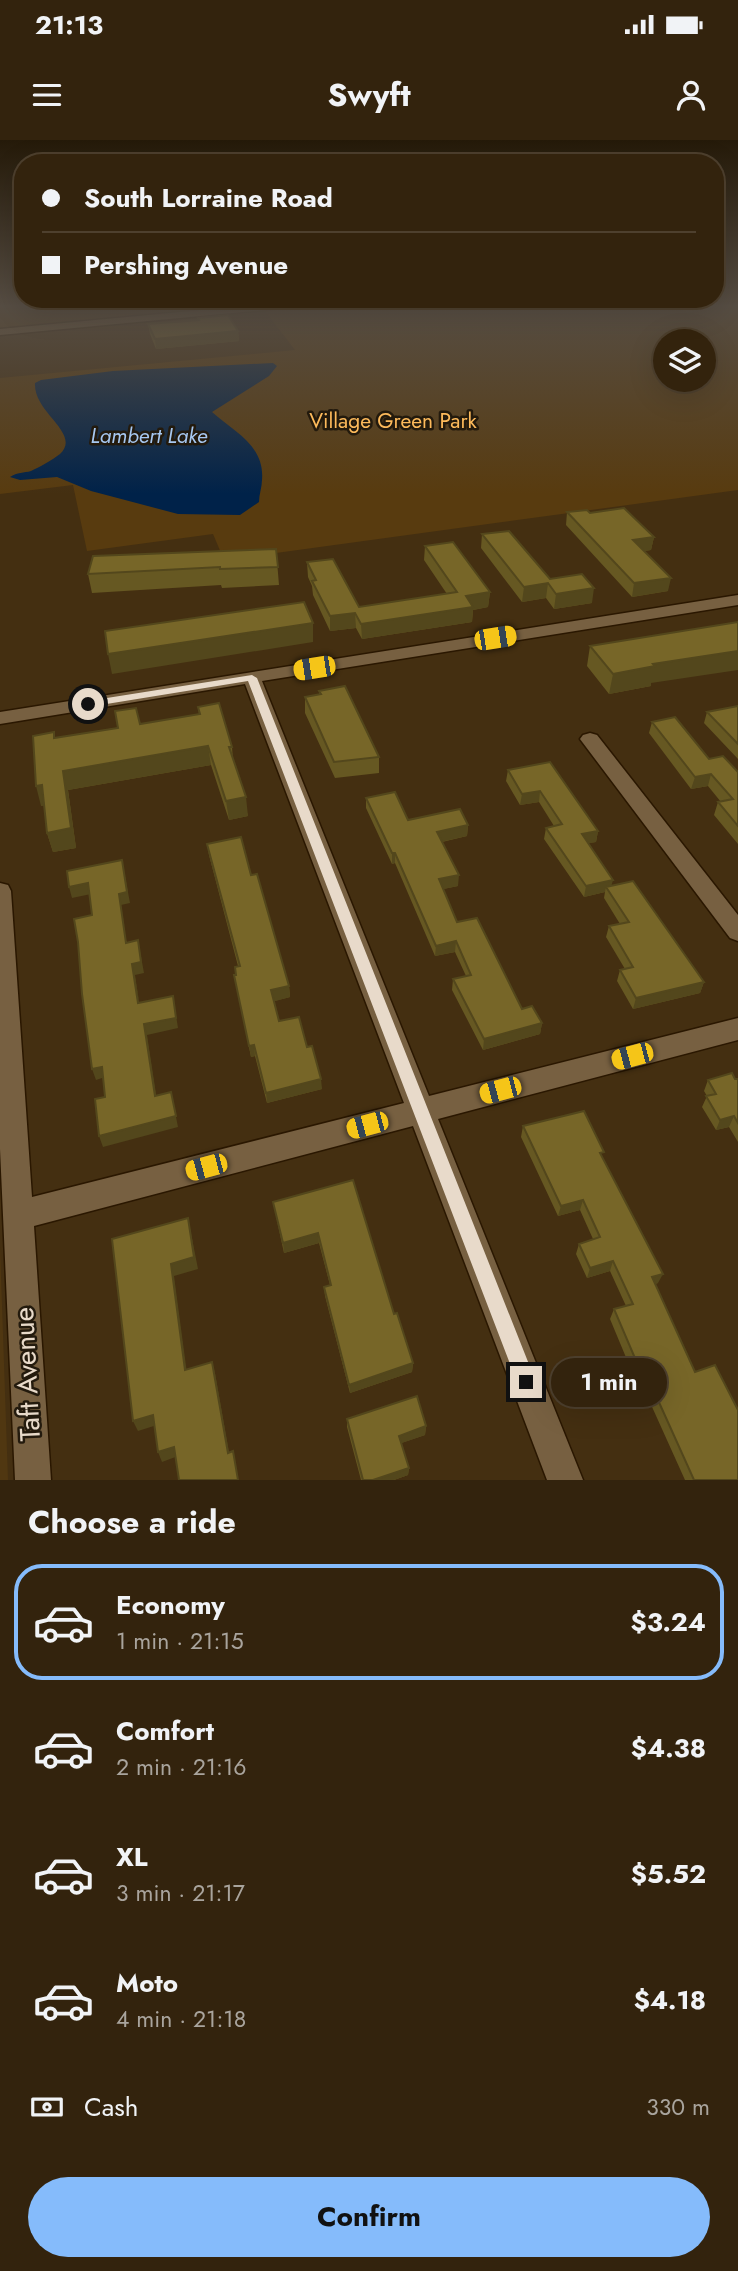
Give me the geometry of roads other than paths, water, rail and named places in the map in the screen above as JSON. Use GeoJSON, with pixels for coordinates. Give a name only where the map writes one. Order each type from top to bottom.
{"type":"FeatureCollection","features":[{"type":"Feature","properties":{"kind":"street"},"geometry":{"type":"LineString","coordinates":[[0,718],[738,600]]}},
{"type":"Feature","properties":{"kind":"street"},"geometry":{"type":"LineString","coordinates":[[252,678],[565,1480]]}},
{"type":"Feature","properties":{"kind":"street"},"geometry":{"type":"LineString","coordinates":[[590,739],[738,932]]}},
{"type":"Feature","properties":{"kind":"street","name":"Taft Avenue"},"geometry":{"type":"LineString","coordinates":[[0,891],[33,1480]]}},
{"type":"Feature","properties":{"kind":"street"},"geometry":{"type":"LineString","coordinates":[[19,1215],[738,1029]]}},
{"type":"Feature","properties":{"kind":"water","name":"Lambert Lake"},"geometry":{"type":"Polygon","coordinates":[[[275,369],[269,376],[212,412],[246,440],[258,457],[262,468],[259,502],[240,515],[178,514],[91,491],[57,477],[20,480],[10,477],[42,465],[60,454],[65,446],[61,430],[36,394],[35,383],[113,371],[275,369]]]}},
{"type":"Feature","properties":{"kind":"park label","name":"Village Green Park"},"geometry":{"type":"Point","coordinates":[393,421]}}]}
